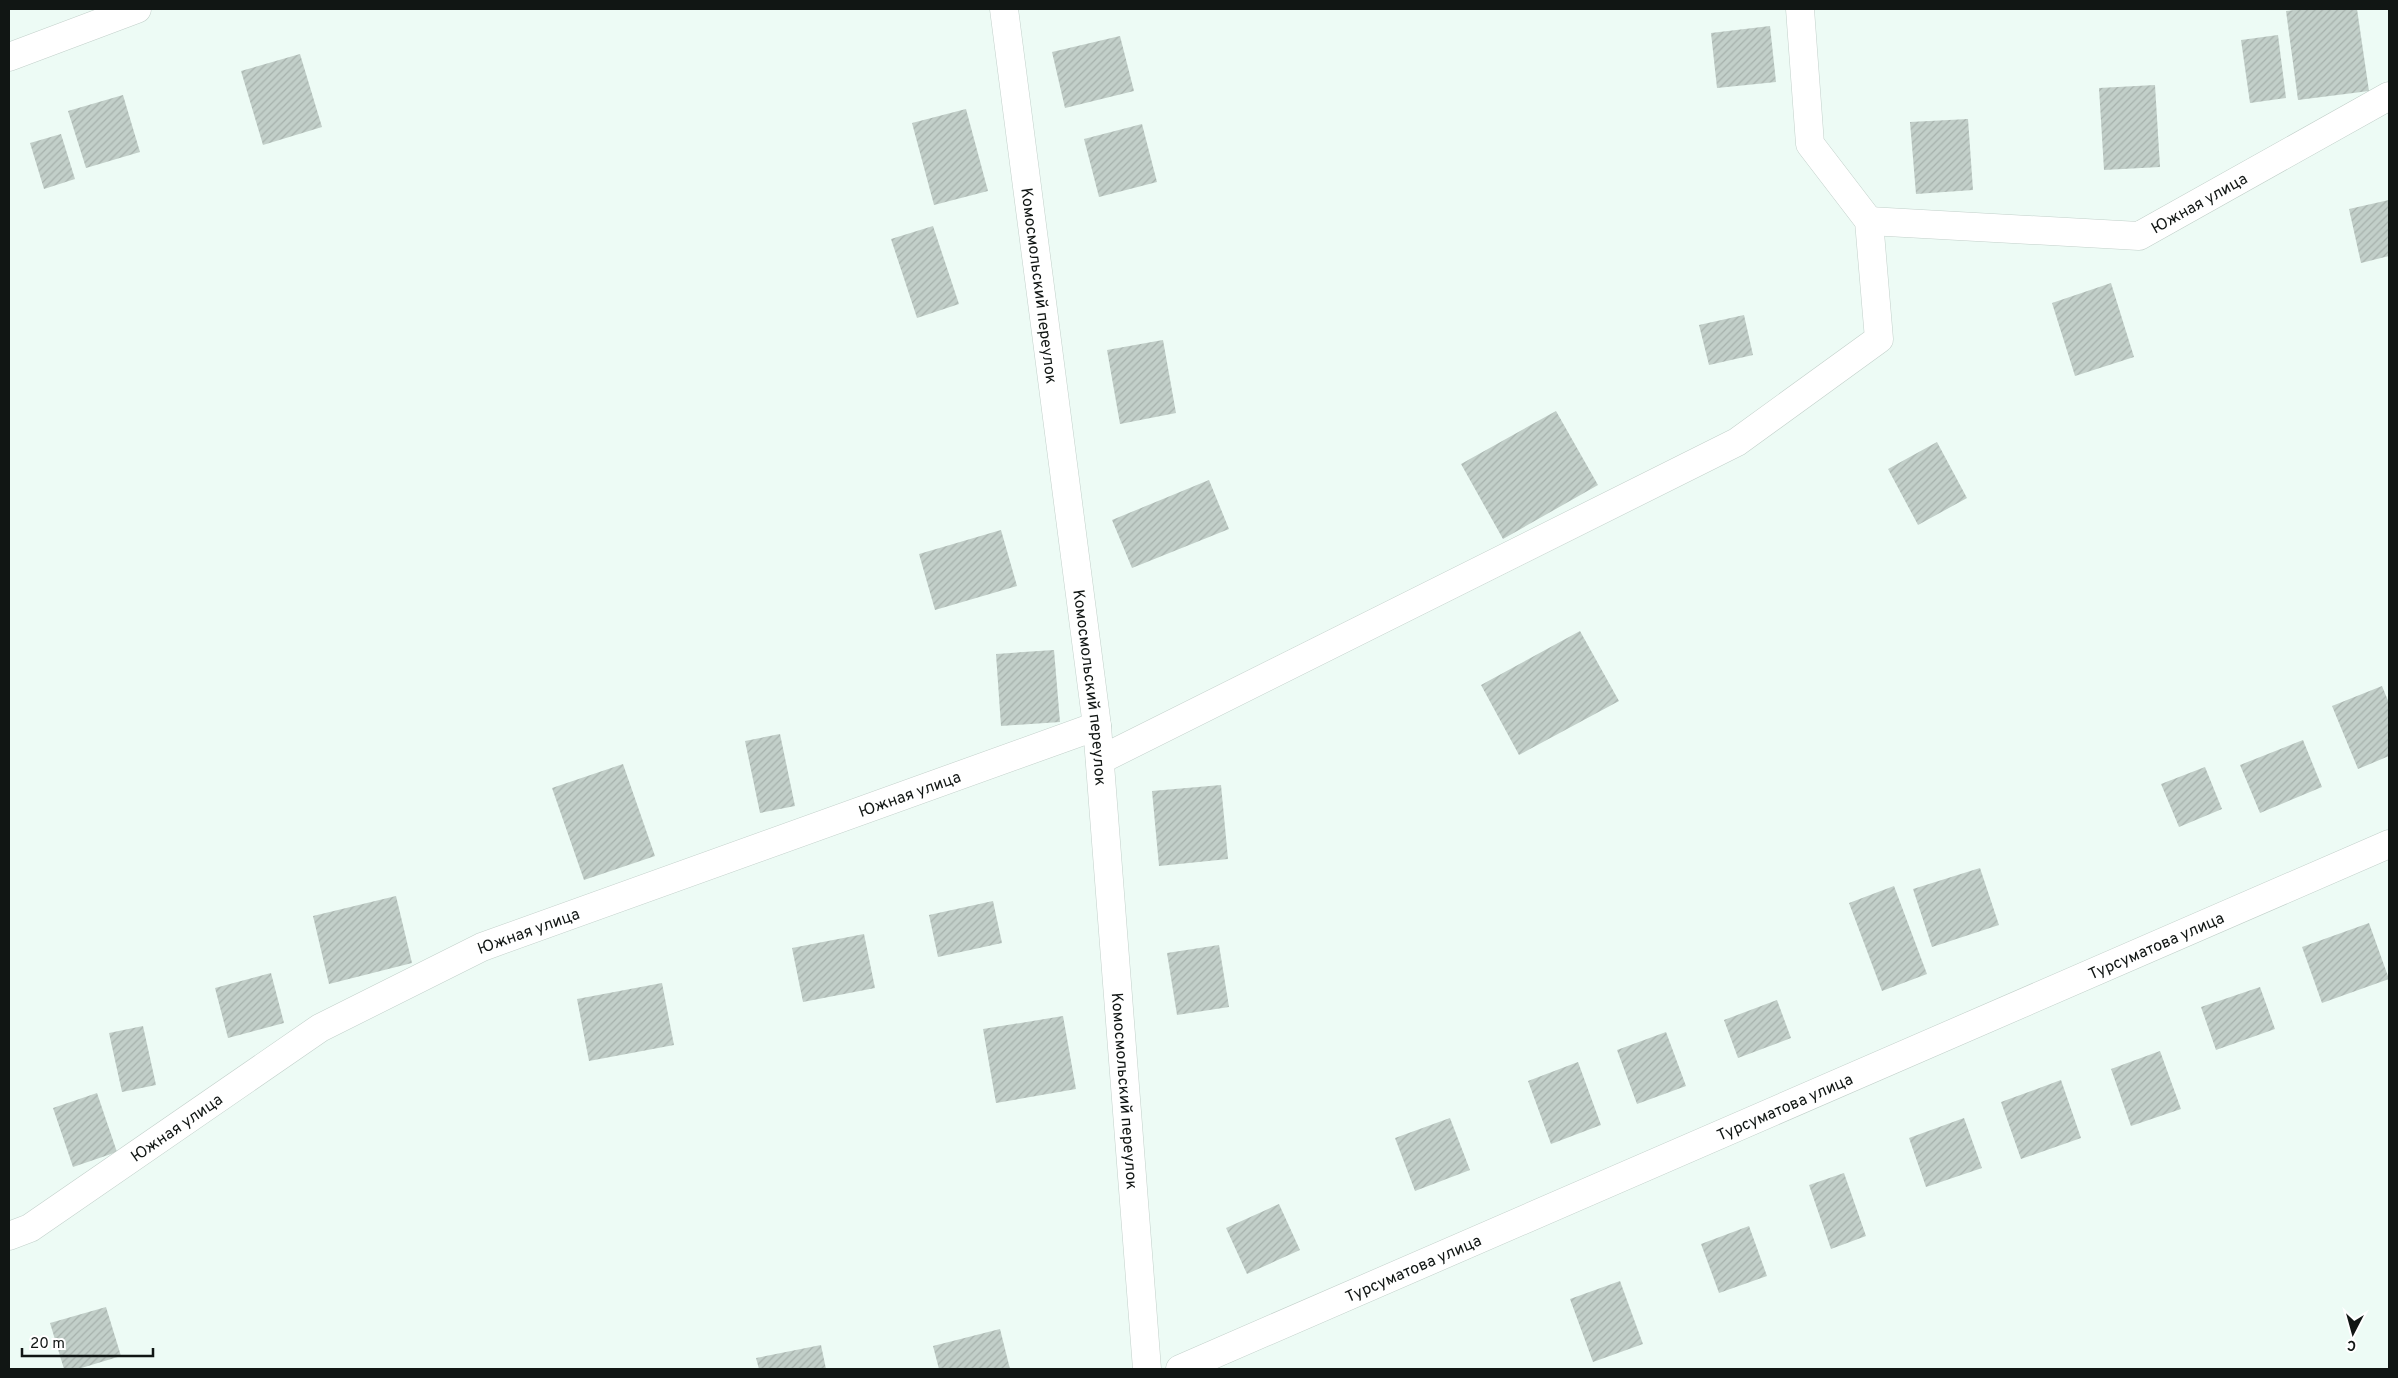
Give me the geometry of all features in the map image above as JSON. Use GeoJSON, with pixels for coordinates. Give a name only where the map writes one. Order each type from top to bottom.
{"type":"FeatureCollection","features":[{"type":"Feature","properties":{"kind":"street"},"geometry":{"type":"LineString","coordinates":[[9,56],[137,9]]}},
{"type":"Feature","properties":{"kind":"street","name":"Комосмольский переулок"},"geometry":{"type":"LineString","coordinates":[[1004,9],[1097,726],[1147,1369]]}},
{"type":"Feature","properties":{"kind":"street"},"geometry":{"type":"LineString","coordinates":[[1100,760],[1737,442],[1879,339],[1869,221],[1810,144],[1800,9]]}},
{"type":"Feature","properties":{"kind":"street","name":"Южная улица"},"geometry":{"type":"LineString","coordinates":[[1869,221],[2139,236],[2389,96]]}},
{"type":"Feature","properties":{"kind":"street","name":"Южная улица"},"geometry":{"type":"LineString","coordinates":[[9,1236],[30,1228],[320,1028],[482,947],[1097,726]]}},
{"type":"Feature","properties":{"kind":"street","name":"Турсуматова улица"},"geometry":{"type":"LineString","coordinates":[[1180,1369],[2389,844]]}},
{"type":"Feature","properties":{"kind":"building"},"geometry":{"type":"Polygon","coordinates":[[[2303,9],[2357,9],[2369,91],[2298,100],[2286,11],[2303,9]]]}},
{"type":"Feature","properties":{"kind":"building"},"geometry":{"type":"Polygon","coordinates":[[[1770,26],[1776,82],[1717,88],[1711,33],[1770,26]]]}},
{"type":"Feature","properties":{"kind":"building"},"geometry":{"type":"Polygon","coordinates":[[[2278,35],[2286,98],[2250,103],[2241,40],[2278,35]]]}},
{"type":"Feature","properties":{"kind":"building"},"geometry":{"type":"Polygon","coordinates":[[[1120,36],[1134,91],[1065,108],[1052,52],[1120,36]]]}},
{"type":"Feature","properties":{"kind":"building"},"geometry":{"type":"Polygon","coordinates":[[[300,54],[322,127],[263,145],[241,71],[300,54]]]}},
{"type":"Feature","properties":{"kind":"building"},"geometry":{"type":"Polygon","coordinates":[[[2155,85],[2160,167],[2104,170],[2099,88],[2155,85]]]}},
{"type":"Feature","properties":{"kind":"building"},"geometry":{"type":"Polygon","coordinates":[[[123,95],[140,152],[86,168],[68,111],[123,95]]]}},
{"type":"Feature","properties":{"kind":"building"},"geometry":{"type":"Polygon","coordinates":[[[966,109],[988,191],[934,205],[912,123],[966,109]]]}},
{"type":"Feature","properties":{"kind":"building"},"geometry":{"type":"Polygon","coordinates":[[[1968,119],[1973,190],[1916,194],[1910,122],[1968,119]]]}},
{"type":"Feature","properties":{"kind":"building"},"geometry":{"type":"Polygon","coordinates":[[[1142,124],[1157,182],[1099,197],[1084,139],[1142,124]]]}},
{"type":"Feature","properties":{"kind":"building"},"geometry":{"type":"Polygon","coordinates":[[[61,134],[75,179],[44,189],[30,143],[61,134]]]}},
{"type":"Feature","properties":{"kind":"building"},"geometry":{"type":"Polygon","coordinates":[[[2389,200],[2389,256],[2361,263],[2349,209],[2389,200]]]}},
{"type":"Feature","properties":{"kind":"building"},"geometry":{"type":"Polygon","coordinates":[[[933,226],[959,304],[917,318],[891,239],[933,226]]]}},
{"type":"Feature","properties":{"kind":"building"},"geometry":{"type":"Polygon","coordinates":[[[2111,283],[2134,357],[2075,376],[2052,303],[2111,283]]]}},
{"type":"Feature","properties":{"kind":"building"},"geometry":{"type":"Polygon","coordinates":[[[1744,315],[1753,355],[1709,365],[1699,325],[1744,315]]]}},
{"type":"Feature","properties":{"kind":"building"},"geometry":{"type":"Polygon","coordinates":[[[1163,340],[1176,413],[1120,424],[1107,350],[1163,340]]]}},
{"type":"Feature","properties":{"kind":"building"},"geometry":{"type":"Polygon","coordinates":[[[1556,411],[1598,485],[1503,539],[1461,464],[1556,411]]]}},
{"type":"Feature","properties":{"kind":"building"},"geometry":{"type":"Polygon","coordinates":[[[1937,442],[1967,498],[1918,525],[1888,469],[1937,442]]]}},
{"type":"Feature","properties":{"kind":"building"},"geometry":{"type":"Polygon","coordinates":[[[1209,480],[1229,529],[1132,568],[1112,520],[1209,480]]]}},
{"type":"Feature","properties":{"kind":"building"},"geometry":{"type":"Polygon","coordinates":[[[1001,530],[1017,586],[935,610],[919,554],[1001,530]]]}},
{"type":"Feature","properties":{"kind":"building"},"geometry":{"type":"Polygon","coordinates":[[[1580,631],[1619,701],[1519,755],[1481,685],[1580,631]]]}},
{"type":"Feature","properties":{"kind":"building"},"geometry":{"type":"Polygon","coordinates":[[[1054,650],[1060,722],[1001,726],[996,654],[1054,650]]]}},
{"type":"Feature","properties":{"kind":"building"},"geometry":{"type":"Polygon","coordinates":[[[2382,686],[2389,703],[2389,756],[2358,769],[2332,706],[2382,686]]]}},
{"type":"Feature","properties":{"kind":"building"},"geometry":{"type":"Polygon","coordinates":[[[780,734],[795,806],[760,813],[745,741],[780,734]]]}},
{"type":"Feature","properties":{"kind":"building"},"geometry":{"type":"Polygon","coordinates":[[[2303,740],[2322,787],[2260,813],[2240,765],[2303,740]]]}},
{"type":"Feature","properties":{"kind":"building"},"geometry":{"type":"Polygon","coordinates":[[[623,764],[655,856],[584,880],[552,788],[623,764]]]}},
{"type":"Feature","properties":{"kind":"building"},"geometry":{"type":"Polygon","coordinates":[[[2205,767],[2222,809],[2179,827],[2161,784],[2205,767]]]}},
{"type":"Feature","properties":{"kind":"building"},"geometry":{"type":"Polygon","coordinates":[[[1221,785],[1228,859],[1159,866],[1152,791],[1221,785]]]}},
{"type":"Feature","properties":{"kind":"building"},"geometry":{"type":"Polygon","coordinates":[[[1980,868],[1999,925],[1932,947],[1913,889],[1980,868]]]}},
{"type":"Feature","properties":{"kind":"building"},"geometry":{"type":"Polygon","coordinates":[[[1894,886],[1927,974],[1882,991],[1849,903],[1894,886]]]}},
{"type":"Feature","properties":{"kind":"building"},"geometry":{"type":"Polygon","coordinates":[[[396,896],[412,963],[329,984],[313,916],[396,896]]]}},
{"type":"Feature","properties":{"kind":"building"},"geometry":{"type":"Polygon","coordinates":[[[993,901],[1002,943],[938,957],[929,915],[993,901]]]}},
{"type":"Feature","properties":{"kind":"building"},"geometry":{"type":"Polygon","coordinates":[[[2369,923],[2389,979],[2322,1003],[2302,947],[2369,923]]]}},
{"type":"Feature","properties":{"kind":"building"},"geometry":{"type":"Polygon","coordinates":[[[864,934],[875,988],[803,1002],[792,948],[864,934]]]}},
{"type":"Feature","properties":{"kind":"building"},"geometry":{"type":"Polygon","coordinates":[[[1219,945],[1229,1007],[1177,1015],[1167,953],[1219,945]]]}},
{"type":"Feature","properties":{"kind":"building"},"geometry":{"type":"Polygon","coordinates":[[[271,973],[284,1023],[228,1038],[215,988],[271,973]]]}},
{"type":"Feature","properties":{"kind":"building"},"geometry":{"type":"Polygon","coordinates":[[[662,983],[674,1045],[589,1061],[577,999],[662,983]]]}},
{"type":"Feature","properties":{"kind":"building"},"geometry":{"type":"Polygon","coordinates":[[[2260,987],[2275,1029],[2216,1050],[2201,1007],[2260,987]]]}},
{"type":"Feature","properties":{"kind":"building"},"geometry":{"type":"Polygon","coordinates":[[[1777,1000],[1791,1038],[1738,1058],[1724,1020],[1777,1000]]]}},
{"type":"Feature","properties":{"kind":"building"},"geometry":{"type":"Polygon","coordinates":[[[1063,1016],[1076,1089],[996,1103],[983,1029],[1063,1016]]]}},
{"type":"Feature","properties":{"kind":"building"},"geometry":{"type":"Polygon","coordinates":[[[143,1026],[156,1085],[122,1092],[109,1033],[143,1026]]]}},
{"type":"Feature","properties":{"kind":"building"},"geometry":{"type":"Polygon","coordinates":[[[1666,1032],[1686,1086],[1637,1104],[1617,1050],[1666,1032]]]}},
{"type":"Feature","properties":{"kind":"building"},"geometry":{"type":"Polygon","coordinates":[[[2160,1051],[2181,1109],[2131,1126],[2111,1069],[2160,1051]]]}},
{"type":"Feature","properties":{"kind":"building"},"geometry":{"type":"Polygon","coordinates":[[[1578,1062],[1601,1125],[1551,1144],[1528,1081],[1578,1062]]]}},
{"type":"Feature","properties":{"kind":"building"},"geometry":{"type":"Polygon","coordinates":[[[2061,1080],[2081,1138],[2021,1159],[2001,1102],[2061,1080]]]}},
{"type":"Feature","properties":{"kind":"building"},"geometry":{"type":"Polygon","coordinates":[[[97,1093],[117,1152],[73,1167],[53,1108],[97,1093]]]}},
{"type":"Feature","properties":{"kind":"building"},"geometry":{"type":"Polygon","coordinates":[[[1450,1118],[1470,1170],[1415,1191],[1395,1138],[1450,1118]]]}},
{"type":"Feature","properties":{"kind":"building"},"geometry":{"type":"Polygon","coordinates":[[[1964,1118],[1982,1168],[1926,1187],[1909,1138],[1964,1118]]]}},
{"type":"Feature","properties":{"kind":"building"},"geometry":{"type":"Polygon","coordinates":[[[1844,1173],[1866,1236],[1831,1249],[1809,1185],[1844,1173]]]}},
{"type":"Feature","properties":{"kind":"building"},"geometry":{"type":"Polygon","coordinates":[[[1279,1204],[1300,1250],[1247,1274],[1226,1228],[1279,1204]]]}},
{"type":"Feature","properties":{"kind":"building"},"geometry":{"type":"Polygon","coordinates":[[[1749,1226],[1767,1276],[1719,1293],[1701,1244],[1749,1226]]]}},
{"type":"Feature","properties":{"kind":"building"},"geometry":{"type":"Polygon","coordinates":[[[1620,1281],[1643,1344],[1593,1362],[1570,1299],[1620,1281]]]}},
{"type":"Feature","properties":{"kind":"building"},"geometry":{"type":"Polygon","coordinates":[[[106,1307],[121,1356],[78,1369],[64,1369],[50,1323],[106,1307]]]}},
{"type":"Feature","properties":{"kind":"building"},"geometry":{"type":"Polygon","coordinates":[[[1000,1329],[1010,1369],[939,1369],[933,1346],[1000,1329]]]}},
{"type":"Feature","properties":{"kind":"building"},"geometry":{"type":"Polygon","coordinates":[[[821,1345],[826,1369],[759,1369],[756,1358],[821,1345]]]}}]}
